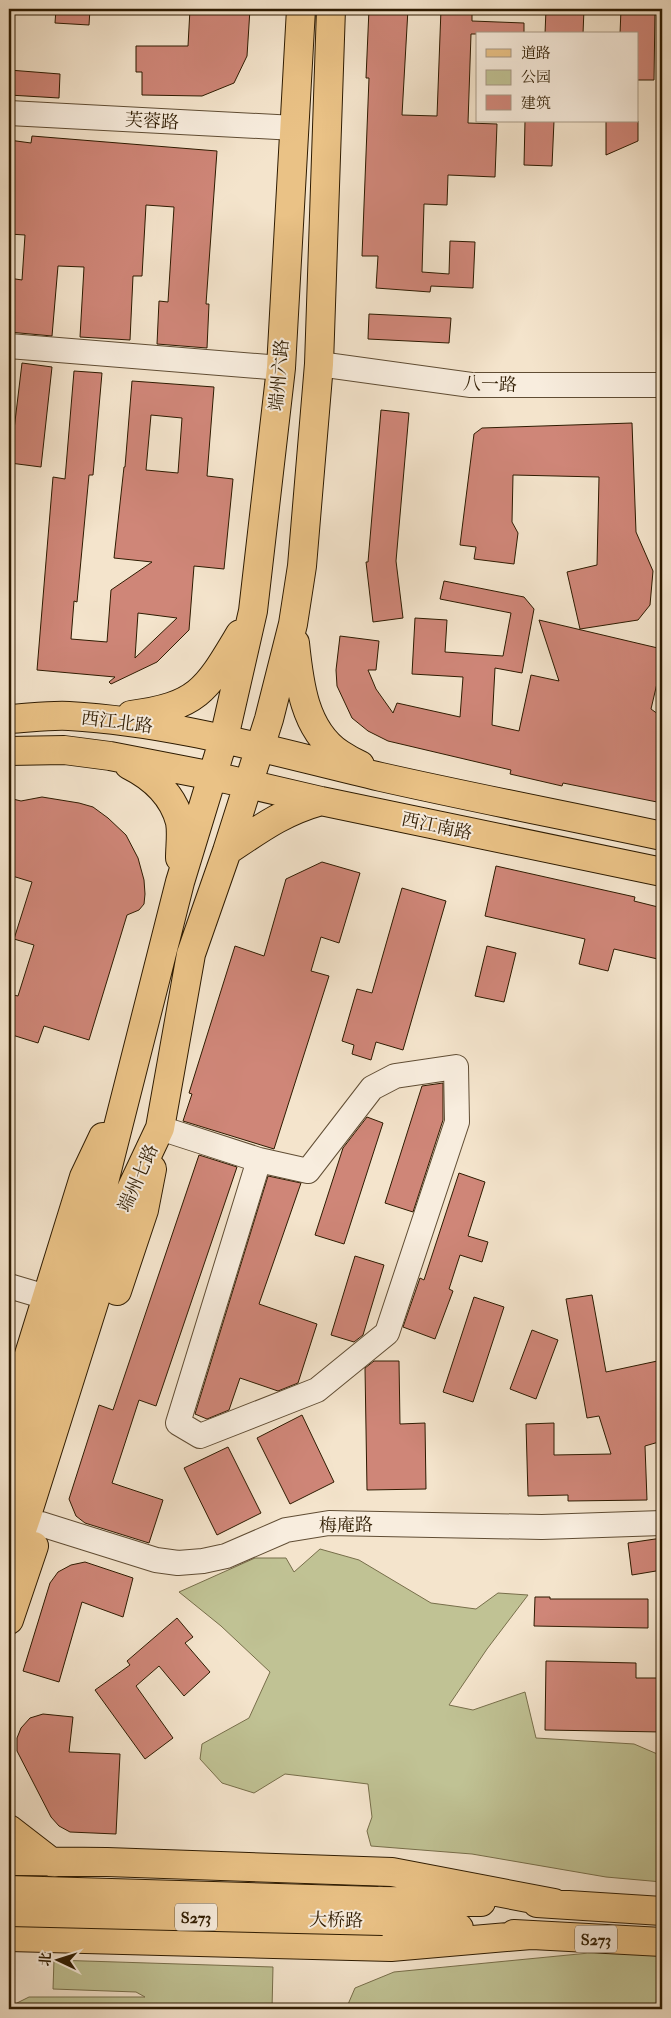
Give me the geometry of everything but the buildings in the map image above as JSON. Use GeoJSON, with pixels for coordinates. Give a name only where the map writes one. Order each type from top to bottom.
{"type":"FeatureCollection","features":[{"type":"Feature","properties":{"kind":"main road","name":"端州六路"},"geometry":{"type":"LineString","coordinates":[[224,738],[253,611],[281,368],[301,9]]}},
{"type":"Feature","properties":{"kind":"main road"},"geometry":{"type":"LineString","coordinates":[[332,9],[319,364],[303,555],[293,624],[299,684],[304,703],[316,727],[338,754],[381,777]]}},
{"type":"Feature","properties":{"kind":"main road"},"geometry":{"type":"LineString","coordinates":[[260,550],[275,562],[289,563],[303,555]]}},
{"type":"Feature","properties":{"kind":"main road"},"geometry":{"type":"LineString","coordinates":[[100,718],[172,708],[208,686],[253,611]]}},
{"type":"Feature","properties":{"kind":"main road","name":"端州七路"},"geometry":{"type":"LineString","coordinates":[[9,1568],[127,1198],[160,1128],[192,954],[269,719],[293,624]]}},
{"type":"Feature","properties":{"kind":"main road"},"geometry":{"type":"LineString","coordinates":[[64,750],[67,716]]}},
{"type":"Feature","properties":{"kind":"main road","name":"西江北路"},"geometry":{"type":"LineString","coordinates":[[9,719],[67,716],[100,718],[224,738]]}},
{"type":"Feature","properties":{"kind":"main road","name":"端州七路"},"geometry":{"type":"LineString","coordinates":[[9,1497],[67,1311],[103,1186],[180,882],[224,738]]}},
{"type":"Feature","properties":{"kind":"main road","name":"西江南路"},"geometry":{"type":"LineString","coordinates":[[224,738],[381,777],[662,836]]}},
{"type":"Feature","properties":{"kind":"main road","name":"西江北路"},"geometry":{"type":"LineString","coordinates":[[9,751],[64,750],[110,756],[213,776]]}},
{"type":"Feature","properties":{"kind":"main road"},"geometry":{"type":"LineString","coordinates":[[110,756],[156,781],[168,797],[180,822],[180,882]]}},
{"type":"Feature","properties":{"kind":"main road","name":"西江南路"},"geometry":{"type":"LineString","coordinates":[[213,776],[427,824],[662,872]]}},
{"type":"Feature","properties":{"kind":"main road"},"geometry":{"type":"LineString","coordinates":[[427,824],[425,803],[436,788]]}},
{"type":"Feature","properties":{"kind":"main road"},"geometry":{"type":"LineString","coordinates":[[227,851],[277,818],[300,807],[321,801]]}},
{"type":"Feature","properties":{"kind":"main road"},"geometry":{"type":"LineString","coordinates":[[9,1419],[84,1177],[129,1082]]}},
{"type":"Feature","properties":{"kind":"main road"},"geometry":{"type":"LineString","coordinates":[[9,1620],[144,1210],[160,1128]]}},
{"type":"Feature","properties":{"kind":"main road"},"geometry":{"type":"LineString","coordinates":[[9,1829],[53,1862]]}},
{"type":"Feature","properties":{"kind":"main road"},"geometry":{"type":"LineString","coordinates":[[9,1861],[117,1862],[392,1872],[554,1903]]}},
{"type":"Feature","properties":{"kind":"main road"},"geometry":{"type":"LineString","coordinates":[[49,1939],[38,1921],[34,1900],[37,1882],[53,1862]]}},
{"type":"Feature","properties":{"kind":"main road","name":"大桥路"},"geometry":{"type":"LineString","coordinates":[[9,1890],[380,1911],[531,1935],[662,1942]]}},
{"type":"Feature","properties":{"kind":"main road","name":"大桥路"},"geometry":{"type":"LineString","coordinates":[[9,1912],[380,1911],[554,1903],[662,1911]]}},
{"type":"Feature","properties":{"kind":"main road"},"geometry":{"type":"LineString","coordinates":[[9,1937],[391,1947],[531,1935]]}},
{"type":"Feature","properties":{"kind":"main road"},"geometry":{"type":"LineString","coordinates":[[9,1945],[49,1939]]}},
{"type":"Feature","properties":{"kind":"street","name":"芙蓉路"},"geometry":{"type":"LineString","coordinates":[[9,113],[295,128]]}},
{"type":"Feature","properties":{"kind":"street"},"geometry":{"type":"LineString","coordinates":[[9,346],[281,368]]}},
{"type":"Feature","properties":{"kind":"street","name":"八一路"},"geometry":{"type":"LineString","coordinates":[[319,364],[471,385],[662,384]]}},
{"type":"Feature","properties":{"kind":"street"},"geometry":{"type":"LineString","coordinates":[[160,1128],[259,1160],[308,1171],[372,1088],[395,1076],[456,1067],[457,1122],[387,1333],[317,1390],[200,1436],[178,1423],[259,1160]]}},
{"type":"Feature","properties":{"kind":"street"},"geometry":{"type":"LineString","coordinates":[[9,1286],[46,1297]]}},
{"type":"Feature","properties":{"kind":"street","name":"梅庵路"},"geometry":{"type":"LineString","coordinates":[[41,1524],[156,1560],[178,1563],[203,1561],[226,1556],[286,1530],[329,1523],[542,1527],[662,1523]]}},
{"type":"Feature","properties":{"kind":"green space"},"geometry":{"type":"Polygon","coordinates":[[[320,1549],[359,1560],[431,1603],[476,1609],[498,1593],[528,1595],[487,1649],[449,1705],[473,1710],[525,1692],[536,1738],[634,1744],[662,1756],[662,1882],[606,1877],[472,1854],[371,1846],[367,1831],[372,1817],[368,1784],[285,1774],[254,1793],[222,1783],[200,1759],[202,1744],[249,1718],[270,1672],[221,1626],[179,1592],[255,1558],[286,1558],[294,1572],[320,1549]]]}},
{"type":"Feature","properties":{"kind":"green space"},"geometry":{"type":"Polygon","coordinates":[[[620,1950],[662,1953],[662,2009],[346,2009],[355,1988],[394,1972],[620,1950]]]}},
{"type":"Feature","properties":{"kind":"green space"},"geometry":{"type":"Polygon","coordinates":[[[54,1960],[273,1967],[272,2009],[9,2009],[9,2007],[29,1997],[145,1997],[136,1992],[53,1989],[54,1960]]]}}]}
